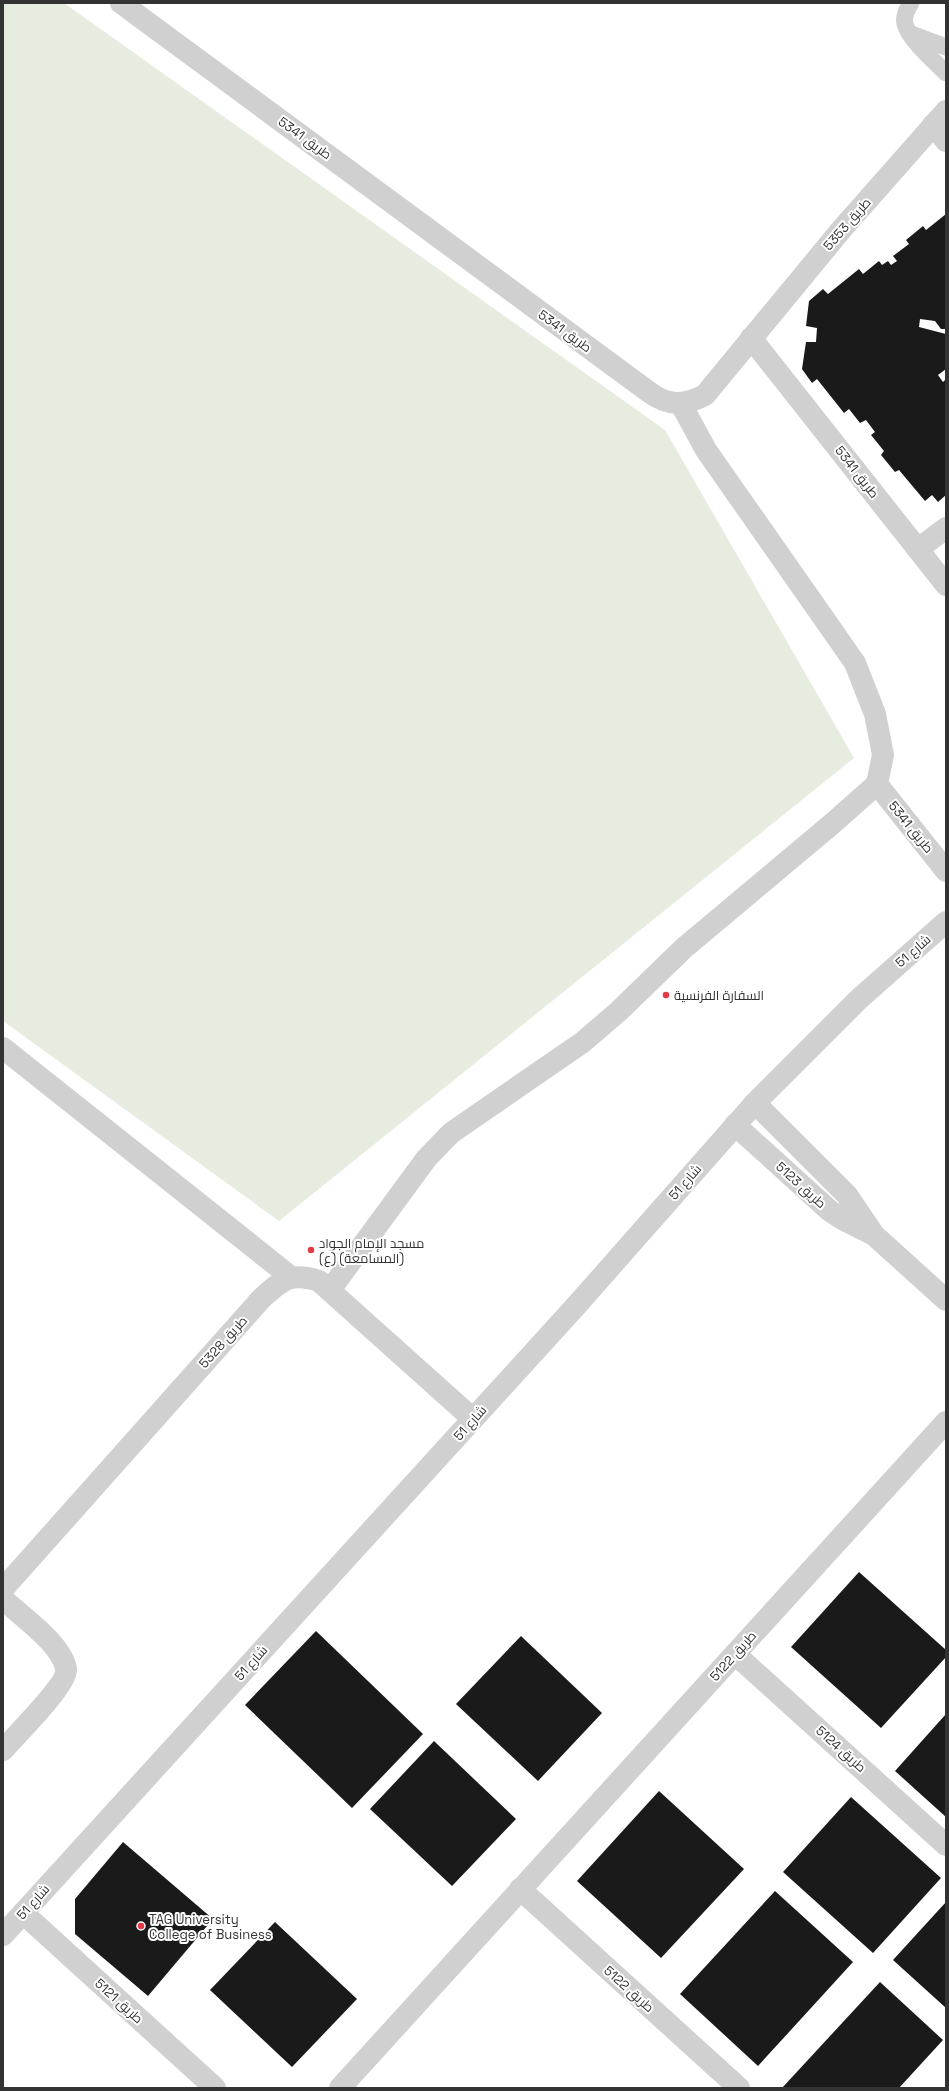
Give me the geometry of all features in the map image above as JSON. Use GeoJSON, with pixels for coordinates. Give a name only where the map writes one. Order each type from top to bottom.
{"type":"FeatureCollection","features":[{"type":"Feature","properties":{"kind":"street","name":"طريق 5341"},"geometry":{"type":"LineString","coordinates":[[121,3],[649,392],[668,403],[681,404]]}},
{"type":"Feature","properties":{"kind":"street","name":"طريق 5353"},"geometry":{"type":"LineString","coordinates":[[751,338],[841,230],[942,126]]}},
{"type":"Feature","properties":{"kind":"street","name":"طريق 5341"},"geometry":{"type":"LineString","coordinates":[[751,338],[946,585]]}},
{"type":"Feature","properties":{"kind":"street"},"geometry":{"type":"LineString","coordinates":[[330,1290],[426,1159],[451,1133],[582,1042],[619,1011],[684,948],[833,823],[876,784],[883,755],[875,714],[856,663],[706,450],[681,404],[693,402],[705,395],[751,338]]}},
{"type":"Feature","properties":{"kind":"street"},"geometry":{"type":"LineString","coordinates":[[918,549],[946,528]]}},
{"type":"Feature","properties":{"kind":"street","name":"طريق 5341"},"geometry":{"type":"LineString","coordinates":[[876,784],[946,871]]}},
{"type":"Feature","properties":{"kind":"street","name":"شارع 51"},"geometry":{"type":"LineString","coordinates":[[3,1935],[473,1420],[755,1103],[859,999],[946,922]]}},
{"type":"Feature","properties":{"kind":"street"},"geometry":{"type":"LineString","coordinates":[[3,1048],[291,1277],[304,1276],[319,1281],[473,1420]]}},
{"type":"Feature","properties":{"kind":"street","name":"طريق 5123"},"geometry":{"type":"LineString","coordinates":[[755,1103],[847,1195],[874,1235],[946,1300]]}},
{"type":"Feature","properties":{"kind":"street","name":"طريق 5123"},"geometry":{"type":"LineString","coordinates":[[735,1125],[830,1211],[874,1235]]}},
{"type":"Feature","properties":{"kind":"street","name":"طريق 5328"},"geometry":{"type":"LineString","coordinates":[[3,1590],[261,1299],[274,1287],[291,1277]]}},
{"type":"Feature","properties":{"kind":"street","name":"طريق 5122"},"geometry":{"type":"LineString","coordinates":[[340,2088],[946,1422]]}},
{"type":"Feature","properties":{"kind":"street"},"geometry":{"type":"LineString","coordinates":[[3,1599],[55,1646],[62,1657],[66,1670],[61,1685],[3,1750]]}},
{"type":"Feature","properties":{"kind":"street","name":"طريق 5124"},"geometry":{"type":"LineString","coordinates":[[735,1654],[946,1844]]}},
{"type":"Feature","properties":{"kind":"street","name":"طريق 5122"},"geometry":{"type":"LineString","coordinates":[[520,1889],[738,2088]]}},
{"type":"Feature","properties":{"kind":"street","name":"طريق 5121"},"geometry":{"type":"LineString","coordinates":[[23,1913],[215,2088]]}},
{"type":"Feature","properties":{"kind":"lane"},"geometry":{"type":"LineString","coordinates":[[911,3],[904,17],[905,25],[910,34],[946,73]]}},
{"type":"Feature","properties":{"kind":"lane"},"geometry":{"type":"LineString","coordinates":[[910,34],[946,47]]}},
{"type":"Feature","properties":{"kind":"shaded area"},"geometry":{"type":"Polygon","coordinates":[[[3,3],[64,3],[665,430],[854,758],[279,1221],[3,1021],[3,3]]]}},
{"type":"Feature","properties":{"kind":"building"},"geometry":{"type":"Polygon","coordinates":[[[946,214],[946,329],[941,329],[935,321],[920,319],[919,327],[946,334],[946,369],[938,375],[943,382],[946,379],[946,495],[938,502],[932,495],[925,501],[899,470],[895,472],[881,455],[884,451],[871,435],[875,432],[866,420],[860,423],[849,409],[844,413],[817,379],[812,383],[802,369],[806,342],[816,342],[817,328],[806,326],[809,301],[823,289],[828,294],[859,269],[863,274],[879,261],[882,265],[888,261],[891,265],[897,261],[893,256],[909,244],[906,240],[923,226],[926,230],[946,214]]]}},
{"type":"Feature","properties":{"kind":"building"},"geometry":{"type":"Polygon","coordinates":[[[859,1572],[946,1650],[946,1657],[881,1728],[791,1647],[859,1572]]]}},
{"type":"Feature","properties":{"kind":"building"},"geometry":{"type":"Polygon","coordinates":[[[316,1631],[423,1734],[352,1808],[245,1705],[316,1631]]]}},
{"type":"Feature","properties":{"kind":"building"},"geometry":{"type":"Polygon","coordinates":[[[521,1636],[602,1713],[538,1781],[456,1704],[521,1636]]]}},
{"type":"Feature","properties":{"kind":"building"},"geometry":{"type":"Polygon","coordinates":[[[946,1714],[946,1817],[895,1771],[946,1714]]]}},
{"type":"Feature","properties":{"kind":"building"},"geometry":{"type":"Polygon","coordinates":[[[434,1741],[516,1819],[452,1886],[370,1809],[434,1741]]]}},
{"type":"Feature","properties":{"kind":"building"},"geometry":{"type":"Polygon","coordinates":[[[659,1791],[744,1869],[661,1958],[577,1881],[659,1791]]]}},
{"type":"Feature","properties":{"kind":"building"},"geometry":{"type":"Polygon","coordinates":[[[851,1797],[941,1878],[873,1953],[783,1872],[851,1797]]]}},
{"type":"Feature","properties":{"kind":"building","name":"TAG University College of Business"},"geometry":{"type":"Polygon","coordinates":[[[123,1842],[213,1919],[148,1996],[75,1934],[75,1899],[123,1842]]]}},
{"type":"Feature","properties":{"kind":"building"},"geometry":{"type":"Polygon","coordinates":[[[775,1891],[853,1962],[758,2066],[680,1994],[775,1891]]]}},
{"type":"Feature","properties":{"kind":"building"},"geometry":{"type":"Polygon","coordinates":[[[946,1902],[946,2008],[893,1960],[946,1902]]]}},
{"type":"Feature","properties":{"kind":"building"},"geometry":{"type":"Polygon","coordinates":[[[275,1922],[357,1999],[292,2067],[210,1990],[275,1922]]]}},
{"type":"Feature","properties":{"kind":"building"},"geometry":{"type":"Polygon","coordinates":[[[880,1982],[943,2040],[899,2088],[782,2088],[880,1982]]]}},
{"type":"Feature","properties":{"kind":"place","name":"السفارة الفرنسية"},"geometry":{"type":"Point","coordinates":[666,995]}},
{"type":"Feature","properties":{"kind":"place","name":"مسجد الإمام الجواد (ع) (المسامعة)"},"geometry":{"type":"Point","coordinates":[311,1250]}},
{"type":"Feature","properties":{"kind":"place","name":"TAG University College of Business"},"geometry":{"type":"Point","coordinates":[141,1926]}}]}
